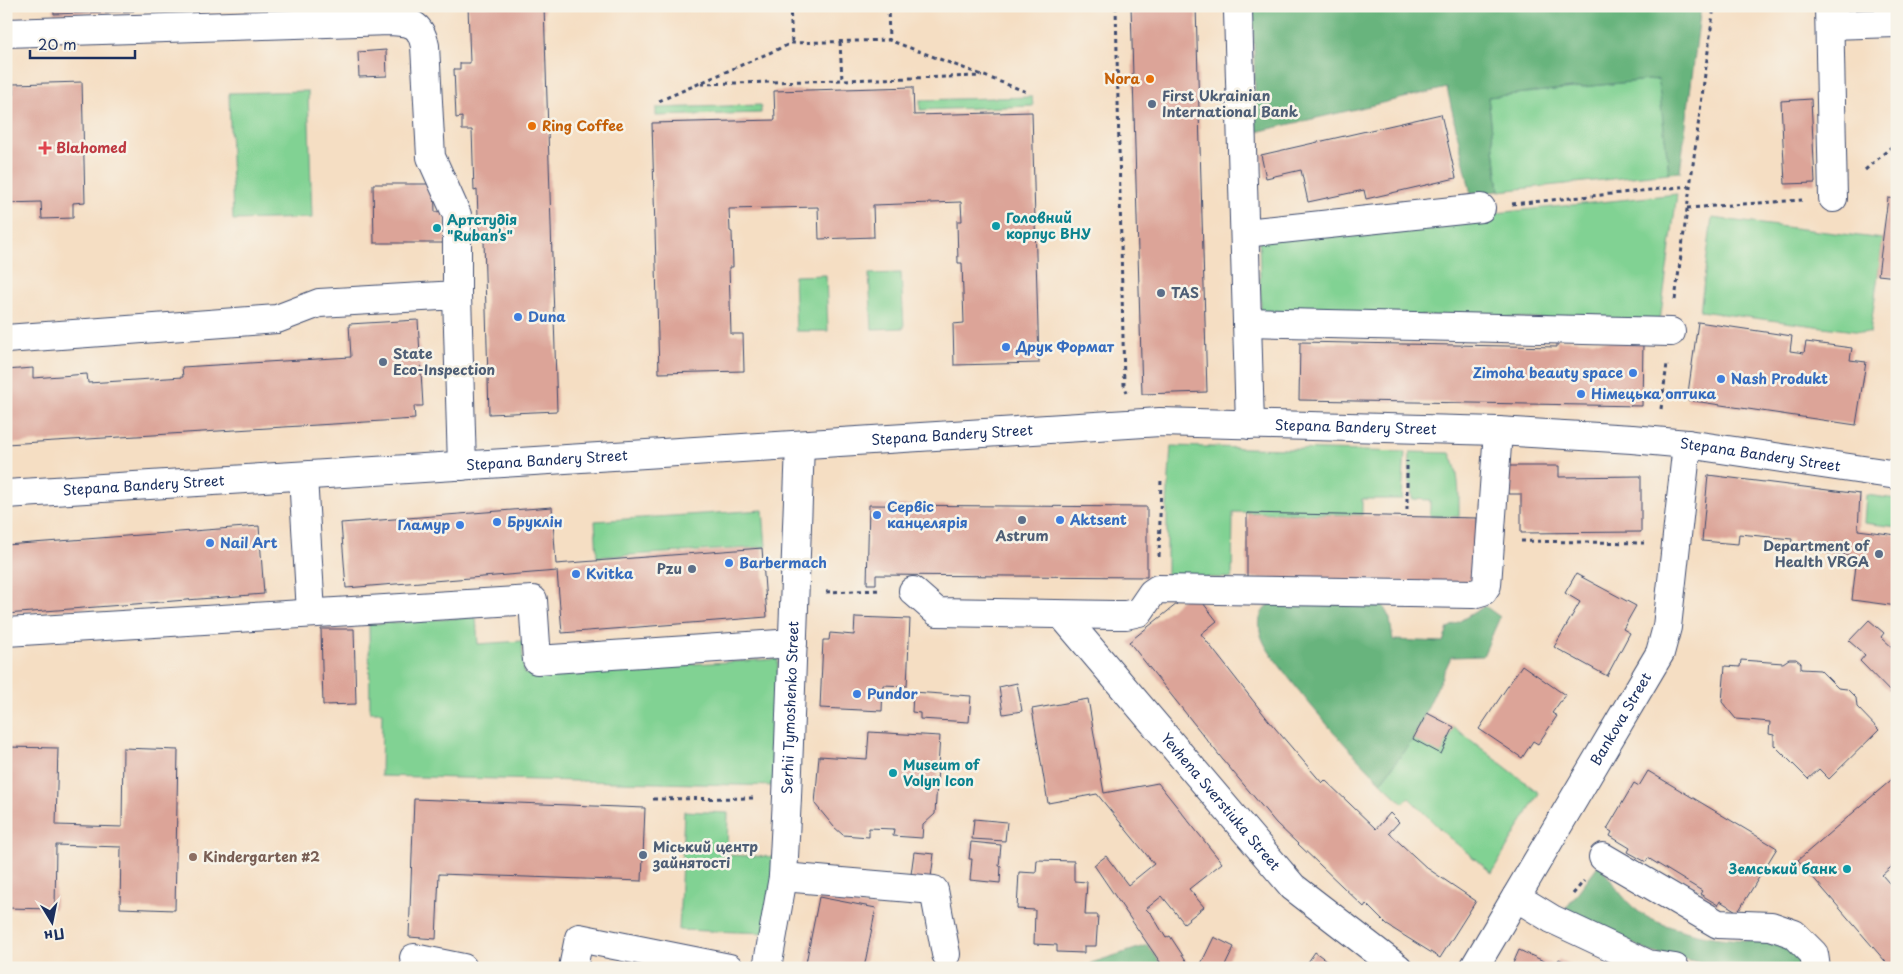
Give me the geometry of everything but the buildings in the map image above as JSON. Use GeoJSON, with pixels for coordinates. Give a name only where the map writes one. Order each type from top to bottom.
{"type":"FeatureCollection","features":[{"type":"Feature","properties":{"kind":"street"},"geometry":{"type":"LineString","coordinates":[[1240,6],[1238,11],[1250,425]]}},
{"type":"Feature","properties":{"kind":"street"},"geometry":{"type":"LineString","coordinates":[[6,33],[327,15],[405,22],[415,26],[422,33],[425,46],[431,157],[457,215],[457,295],[462,466]]}},
{"type":"Feature","properties":{"kind":"street"},"geometry":{"type":"LineString","coordinates":[[1833,198],[1830,15],[1897,23]]}},
{"type":"Feature","properties":{"kind":"street"},"geometry":{"type":"LineString","coordinates":[[1245,233],[1481,208]]}},
{"type":"Feature","properties":{"kind":"street"},"geometry":{"type":"LineString","coordinates":[[6,339],[277,319],[319,303],[457,295]]}},
{"type":"Feature","properties":{"kind":"street"},"geometry":{"type":"LineString","coordinates":[[1247,322],[1671,332]]}},
{"type":"Feature","properties":{"kind":"street","name":"Stepana Bandery Street"},"geometry":{"type":"LineString","coordinates":[[6,494],[1160,422],[1498,431],[1642,440],[1687,444],[1897,475]]}},
{"type":"Feature","properties":{"kind":"street"},"geometry":{"type":"LineString","coordinates":[[913,591],[937,612],[1062,615],[1126,615],[1138,612],[1152,593],[1158,589],[1473,594],[1483,590],[1487,585],[1498,431]]}},
{"type":"Feature","properties":{"kind":"street","name":"Bankova Street"},"geometry":{"type":"LineString","coordinates":[[1474,968],[1660,653],[1667,627],[1687,444]]}},
{"type":"Feature","properties":{"kind":"street","name":"Serhii Tymoshenko Street"},"geometry":{"type":"LineString","coordinates":[[767,968],[783,877],[800,445]]}},
{"type":"Feature","properties":{"kind":"street"},"geometry":{"type":"LineString","coordinates":[[303,476],[311,613]]}},
{"type":"Feature","properties":{"kind":"street"},"geometry":{"type":"LineString","coordinates":[[6,632],[533,600],[537,660],[793,643]]}},
{"type":"Feature","properties":{"kind":"street","name":"Yevhena Sverstiuka Street"},"geometry":{"type":"LineString","coordinates":[[1062,615],[1292,887],[1398,968]]}},
{"type":"Feature","properties":{"kind":"street"},"geometry":{"type":"LineString","coordinates":[[1603,857],[1718,924],[1770,926],[1794,934],[1814,954],[1816,968]]}},
{"type":"Feature","properties":{"kind":"street"},"geometry":{"type":"LineString","coordinates":[[783,877],[934,890],[946,954]]}},
{"type":"Feature","properties":{"kind":"street"},"geometry":{"type":"LineString","coordinates":[[1516,897],[1552,919],[1648,964],[1675,968]]}},
{"type":"Feature","properties":{"kind":"street"},"geometry":{"type":"LineString","coordinates":[[574,968],[579,938],[729,968]]}},
{"type":"Feature","properties":{"kind":"street"},"geometry":{"type":"LineString","coordinates":[[414,958],[462,968]]}},
{"type":"Feature","properties":{"kind":"path"},"geometry":{"type":"LineString","coordinates":[[790,6],[792,43]]}},
{"type":"Feature","properties":{"kind":"path"},"geometry":{"type":"LineString","coordinates":[[888,6],[889,40]]}},
{"type":"Feature","properties":{"kind":"path"},"geometry":{"type":"LineString","coordinates":[[1116,6],[1124,384],[1129,396]]}},
{"type":"Feature","properties":{"kind":"path"},"geometry":{"type":"LineString","coordinates":[[1660,418],[1714,6]]}},
{"type":"Feature","properties":{"kind":"path"},"geometry":{"type":"LineString","coordinates":[[659,101],[792,43],[889,40],[1027,92]]}},
{"type":"Feature","properties":{"kind":"path"},"geometry":{"type":"LineString","coordinates":[[840,42],[842,80]]}},
{"type":"Feature","properties":{"kind":"path"},"geometry":{"type":"LineString","coordinates":[[698,84],[986,76]]}},
{"type":"Feature","properties":{"kind":"path"},"geometry":{"type":"LineString","coordinates":[[1481,208],[1690,186]]}},
{"type":"Feature","properties":{"kind":"path"},"geometry":{"type":"LineString","coordinates":[[1687,208],[1833,198]]}},
{"type":"Feature","properties":{"kind":"path"},"geometry":{"type":"LineString","coordinates":[[1407,510],[1408,457]]}},
{"type":"Feature","properties":{"kind":"path"},"geometry":{"type":"LineString","coordinates":[[1158,589],[1161,478]]}},
{"type":"Feature","properties":{"kind":"path"},"geometry":{"type":"LineString","coordinates":[[1491,541],[1650,543]]}},
{"type":"Feature","properties":{"kind":"path"},"geometry":{"type":"LineString","coordinates":[[795,594],[867,590]]}},
{"type":"Feature","properties":{"kind":"path"},"geometry":{"type":"LineString","coordinates":[[653,800],[787,797]]}},
{"type":"Feature","properties":{"kind":"path"},"geometry":{"type":"LineString","coordinates":[[1552,919],[1603,857]]}},
{"type":"Feature","properties":{"kind":"green space"},"geometry":{"type":"Polygon","coordinates":[[[1257,6],[1701,6],[1680,172],[1669,173],[1658,79],[1488,97],[1499,191],[1471,194],[1447,88],[1256,132],[1253,13],[1254,8],[1257,6]]]}},
{"type":"Feature","properties":{"kind":"green space"},"geometry":{"type":"Polygon","coordinates":[[[1659,79],[1669,173],[1499,191],[1488,97],[1659,79]]]}},
{"type":"Feature","properties":{"kind":"green space"},"geometry":{"type":"Polygon","coordinates":[[[308,91],[312,218],[233,220],[229,93],[308,91]]]}},
{"type":"Feature","properties":{"kind":"green space"},"geometry":{"type":"Polygon","coordinates":[[[1032,97],[1033,106],[920,110],[920,100],[1032,97]]]}},
{"type":"Feature","properties":{"kind":"green space"},"geometry":{"type":"Polygon","coordinates":[[[761,105],[761,113],[656,116],[656,108],[761,105]]]}},
{"type":"Feature","properties":{"kind":"green space"},"geometry":{"type":"Polygon","coordinates":[[[1677,194],[1660,321],[1261,312],[1259,238],[1677,194]]]}},
{"type":"Feature","properties":{"kind":"green space"},"geometry":{"type":"Polygon","coordinates":[[[1712,218],[1883,239],[1870,333],[1700,311],[1712,218]]]}},
{"type":"Feature","properties":{"kind":"green space"},"geometry":{"type":"Polygon","coordinates":[[[901,273],[904,328],[872,329],[869,274],[901,273]]]}},
{"type":"Feature","properties":{"kind":"green space"},"geometry":{"type":"Polygon","coordinates":[[[826,275],[828,331],[796,331],[794,276],[826,275]]]}},
{"type":"Feature","properties":{"kind":"green space"},"geometry":{"type":"Polygon","coordinates":[[[1171,446],[1405,452],[1402,499],[1362,499],[1362,515],[1233,512],[1232,578],[1167,577],[1167,507],[1171,446]]]}},
{"type":"Feature","properties":{"kind":"green space"},"geometry":{"type":"Polygon","coordinates":[[[1410,452],[1450,453],[1456,468],[1459,517],[1430,516],[1430,500],[1412,499],[1411,484],[1409,483],[1410,452]]]}},
{"type":"Feature","properties":{"kind":"green space"},"geometry":{"type":"Polygon","coordinates":[[[1866,495],[1897,499],[1897,527],[1864,523],[1866,495]]]}},
{"type":"Feature","properties":{"kind":"green space"},"geometry":{"type":"Polygon","coordinates":[[[763,510],[766,547],[597,557],[595,521],[763,510]]]}},
{"type":"Feature","properties":{"kind":"green space"},"geometry":{"type":"Polygon","coordinates":[[[1270,604],[1383,605],[1390,619],[1393,640],[1443,642],[1448,628],[1485,606],[1500,617],[1483,656],[1451,657],[1413,739],[1381,782],[1320,716],[1267,648],[1259,623],[1262,612],[1270,604]]]}},
{"type":"Feature","properties":{"kind":"green space"},"geometry":{"type":"Polygon","coordinates":[[[476,617],[478,644],[522,641],[524,674],[778,659],[777,786],[381,776],[382,712],[370,712],[369,624],[476,617]]]}},
{"type":"Feature","properties":{"kind":"green space"},"geometry":{"type":"Polygon","coordinates":[[[1454,727],[1539,793],[1492,873],[1446,835],[1409,798],[1403,803],[1381,782],[1413,739],[1441,753],[1454,727]]]}},
{"type":"Feature","properties":{"kind":"green space"},"geometry":{"type":"Polygon","coordinates":[[[684,811],[728,813],[727,855],[776,857],[768,933],[679,930],[684,811]]]}},
{"type":"Feature","properties":{"kind":"green space"},"geometry":{"type":"Polygon","coordinates":[[[1599,864],[1628,902],[1647,917],[1696,934],[1766,942],[1783,946],[1800,954],[1803,966],[1800,968],[1728,968],[1650,952],[1564,911],[1599,864]]]}},
{"type":"Feature","properties":{"kind":"green space"},"geometry":{"type":"Polygon","coordinates":[[[1148,945],[1164,968],[1092,968],[1091,963],[1148,945]]]}},
{"type":"Feature","properties":{"kind":"place","name":"Nora"},"geometry":{"type":"Point","coordinates":[1150,79]}},
{"type":"Feature","properties":{"kind":"place","name":"First Ukrainian International Bank"},"geometry":{"type":"Point","coordinates":[1152,104]}},
{"type":"Feature","properties":{"kind":"place","name":"Ring Coffee"},"geometry":{"type":"Point","coordinates":[532,126]}},
{"type":"Feature","properties":{"kind":"place","name":"Blahomed"},"geometry":{"type":"Point","coordinates":[45,148]}},
{"type":"Feature","properties":{"kind":"place","name":"Головний корпус ВНУ"},"geometry":{"type":"Point","coordinates":[996,226]}},
{"type":"Feature","properties":{"kind":"place","name":"Артстудія \"Ruban’s\""},"geometry":{"type":"Point","coordinates":[437,228]}},
{"type":"Feature","properties":{"kind":"place","name":"TAS"},"geometry":{"type":"Point","coordinates":[1161,293]}},
{"type":"Feature","properties":{"kind":"place","name":"Duna"},"geometry":{"type":"Point","coordinates":[518,317]}},
{"type":"Feature","properties":{"kind":"place","name":"Друк Формат"},"geometry":{"type":"Point","coordinates":[1006,347]}},
{"type":"Feature","properties":{"kind":"place","name":"State Eco-Inspection"},"geometry":{"type":"Point","coordinates":[383,362]}},
{"type":"Feature","properties":{"kind":"place","name":"Zimoha beauty space"},"geometry":{"type":"Point","coordinates":[1633,373]}},
{"type":"Feature","properties":{"kind":"place","name":"Nash Produkt"},"geometry":{"type":"Point","coordinates":[1721,379]}},
{"type":"Feature","properties":{"kind":"place","name":"Німецька оптика"},"geometry":{"type":"Point","coordinates":[1581,394]}},
{"type":"Feature","properties":{"kind":"place","name":"Сервіс канцелярія"},"geometry":{"type":"Point","coordinates":[877,515]}},
{"type":"Feature","properties":{"kind":"place","name":"Astrum"},"geometry":{"type":"Point","coordinates":[1022,520]}},
{"type":"Feature","properties":{"kind":"place","name":"Aktsent"},"geometry":{"type":"Point","coordinates":[1060,520]}},
{"type":"Feature","properties":{"kind":"place","name":"Бруклін"},"geometry":{"type":"Point","coordinates":[497,522]}},
{"type":"Feature","properties":{"kind":"place","name":"Гламур"},"geometry":{"type":"Point","coordinates":[460,525]}},
{"type":"Feature","properties":{"kind":"place","name":"Nail Art"},"geometry":{"type":"Point","coordinates":[210,543]}},
{"type":"Feature","properties":{"kind":"place","name":"Department of Health VRGA"},"geometry":{"type":"Point","coordinates":[1879,554]}},
{"type":"Feature","properties":{"kind":"place","name":"Barbermach"},"geometry":{"type":"Point","coordinates":[729,563]}},
{"type":"Feature","properties":{"kind":"place","name":"Pzu"},"geometry":{"type":"Point","coordinates":[692,569]}},
{"type":"Feature","properties":{"kind":"place","name":"Kvitka"},"geometry":{"type":"Point","coordinates":[576,574]}},
{"type":"Feature","properties":{"kind":"place","name":"Pundor"},"geometry":{"type":"Point","coordinates":[857,694]}},
{"type":"Feature","properties":{"kind":"place","name":"Museum of Volyn Icon"},"geometry":{"type":"Point","coordinates":[893,773]}},
{"type":"Feature","properties":{"kind":"place","name":"Міський центр зайнятості"},"geometry":{"type":"Point","coordinates":[643,855]}},
{"type":"Feature","properties":{"kind":"place","name":"Kindergarten #2"},"geometry":{"type":"Point","coordinates":[193,857]}},
{"type":"Feature","properties":{"kind":"place","name":"Земський банк"},"geometry":{"type":"Point","coordinates":[1847,869]}}]}
